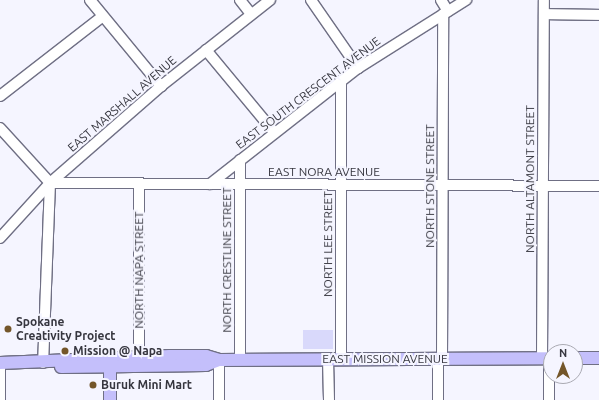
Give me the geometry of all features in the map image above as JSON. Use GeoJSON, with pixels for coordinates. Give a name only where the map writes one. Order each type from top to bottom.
{"type":"FeatureCollection","features":[{"type":"Feature","properties":{"kind":"main road","name":"EAST MISSION AVENUE"},"geometry":{"type":"LineString","coordinates":[[110,362],[139,356],[206,356],[219,360],[543,358]]}},
{"type":"Feature","properties":{"kind":"main road"},"geometry":{"type":"LineString","coordinates":[[583,358],[599,358]]}},
{"type":"Feature","properties":{"kind":"main road","name":"EAST MISSION AVENUE"},"geometry":{"type":"LineString","coordinates":[[0,364],[43,363],[48,367],[110,362],[206,365],[219,360]]}},
{"type":"Feature","properties":{"kind":"main road"},"geometry":{"type":"LineString","coordinates":[[110,362],[110,400]]}},
{"type":"Feature","properties":{"kind":"street"},"geometry":{"type":"LineString","coordinates":[[90,0],[161,86]]}},
{"type":"Feature","properties":{"kind":"street"},"geometry":{"type":"LineString","coordinates":[[240,0],[251,14]]}},
{"type":"Feature","properties":{"kind":"street","name":"EAST MARSHALL AVENUE"},"geometry":{"type":"LineString","coordinates":[[0,238],[50,183],[161,86],[270,0]]}},
{"type":"Feature","properties":{"kind":"street"},"geometry":{"type":"LineString","coordinates":[[311,0],[358,68]]}},
{"type":"Feature","properties":{"kind":"street"},"geometry":{"type":"LineString","coordinates":[[441,0],[446,12]]}},
{"type":"Feature","properties":{"kind":"street","name":"EAST SOUTH CRESCENT AVENUE"},"geometry":{"type":"LineString","coordinates":[[210,184],[274,132],[358,68],[466,0]]}},
{"type":"Feature","properties":{"kind":"street","name":"NORTH ALTAMONT STREET"},"geometry":{"type":"LineString","coordinates":[[544,0],[543,186],[547,344]]}},
{"type":"Feature","properties":{"kind":"street","name":"NORTH STONE STREET"},"geometry":{"type":"LineString","coordinates":[[438,400],[446,12]]}},
{"type":"Feature","properties":{"kind":"street"},"geometry":{"type":"LineString","coordinates":[[544,14],[599,15]]}},
{"type":"Feature","properties":{"kind":"street"},"geometry":{"type":"LineString","coordinates":[[0,96],[104,16]]}},
{"type":"Feature","properties":{"kind":"street"},"geometry":{"type":"LineString","coordinates":[[206,50],[274,132]]}},
{"type":"Feature","properties":{"kind":"street","name":"NORTH LEE STREET"},"geometry":{"type":"LineString","coordinates":[[341,81],[341,359]]}},
{"type":"Feature","properties":{"kind":"street"},"geometry":{"type":"LineString","coordinates":[[0,128],[50,183],[43,363]]}},
{"type":"Feature","properties":{"kind":"street","name":"NORTH CRESTLINE STREET"},"geometry":{"type":"LineString","coordinates":[[240,160],[240,360]]}},
{"type":"Feature","properties":{"kind":"street","name":"EAST NORA AVENUE"},"geometry":{"type":"LineString","coordinates":[[50,183],[599,186]]}},
{"type":"Feature","properties":{"kind":"street","name":"NORTH NAPA STREET"},"geometry":{"type":"LineString","coordinates":[[139,184],[139,356]]}},
{"type":"Feature","properties":{"kind":"street"},"geometry":{"type":"LineString","coordinates":[[328,359],[329,400]]}},
{"type":"Feature","properties":{"kind":"street"},"geometry":{"type":"LineString","coordinates":[[219,360],[219,400]]}},
{"type":"Feature","properties":{"kind":"street"},"geometry":{"type":"LineString","coordinates":[[0,364],[0,400]]}},
{"type":"Feature","properties":{"kind":"street","name":"NORTH ALTAMONT STREET"},"geometry":{"type":"LineString","coordinates":[[548,384],[549,400]]}},
{"type":"Feature","properties":{"kind":"shaded area"},"geometry":{"type":"Polygon","coordinates":[[[303,330],[333,330],[333,349],[303,349],[303,330]]]}},
{"type":"Feature","properties":{"kind":"place","name":"Spokane Creativity Project"},"geometry":{"type":"Point","coordinates":[8,329]}},
{"type":"Feature","properties":{"kind":"place","name":"Mission @ Napa"},"geometry":{"type":"Point","coordinates":[65,351]}},
{"type":"Feature","properties":{"kind":"place","name":"Buruk Mini Mart"},"geometry":{"type":"Point","coordinates":[93,385]}}]}
